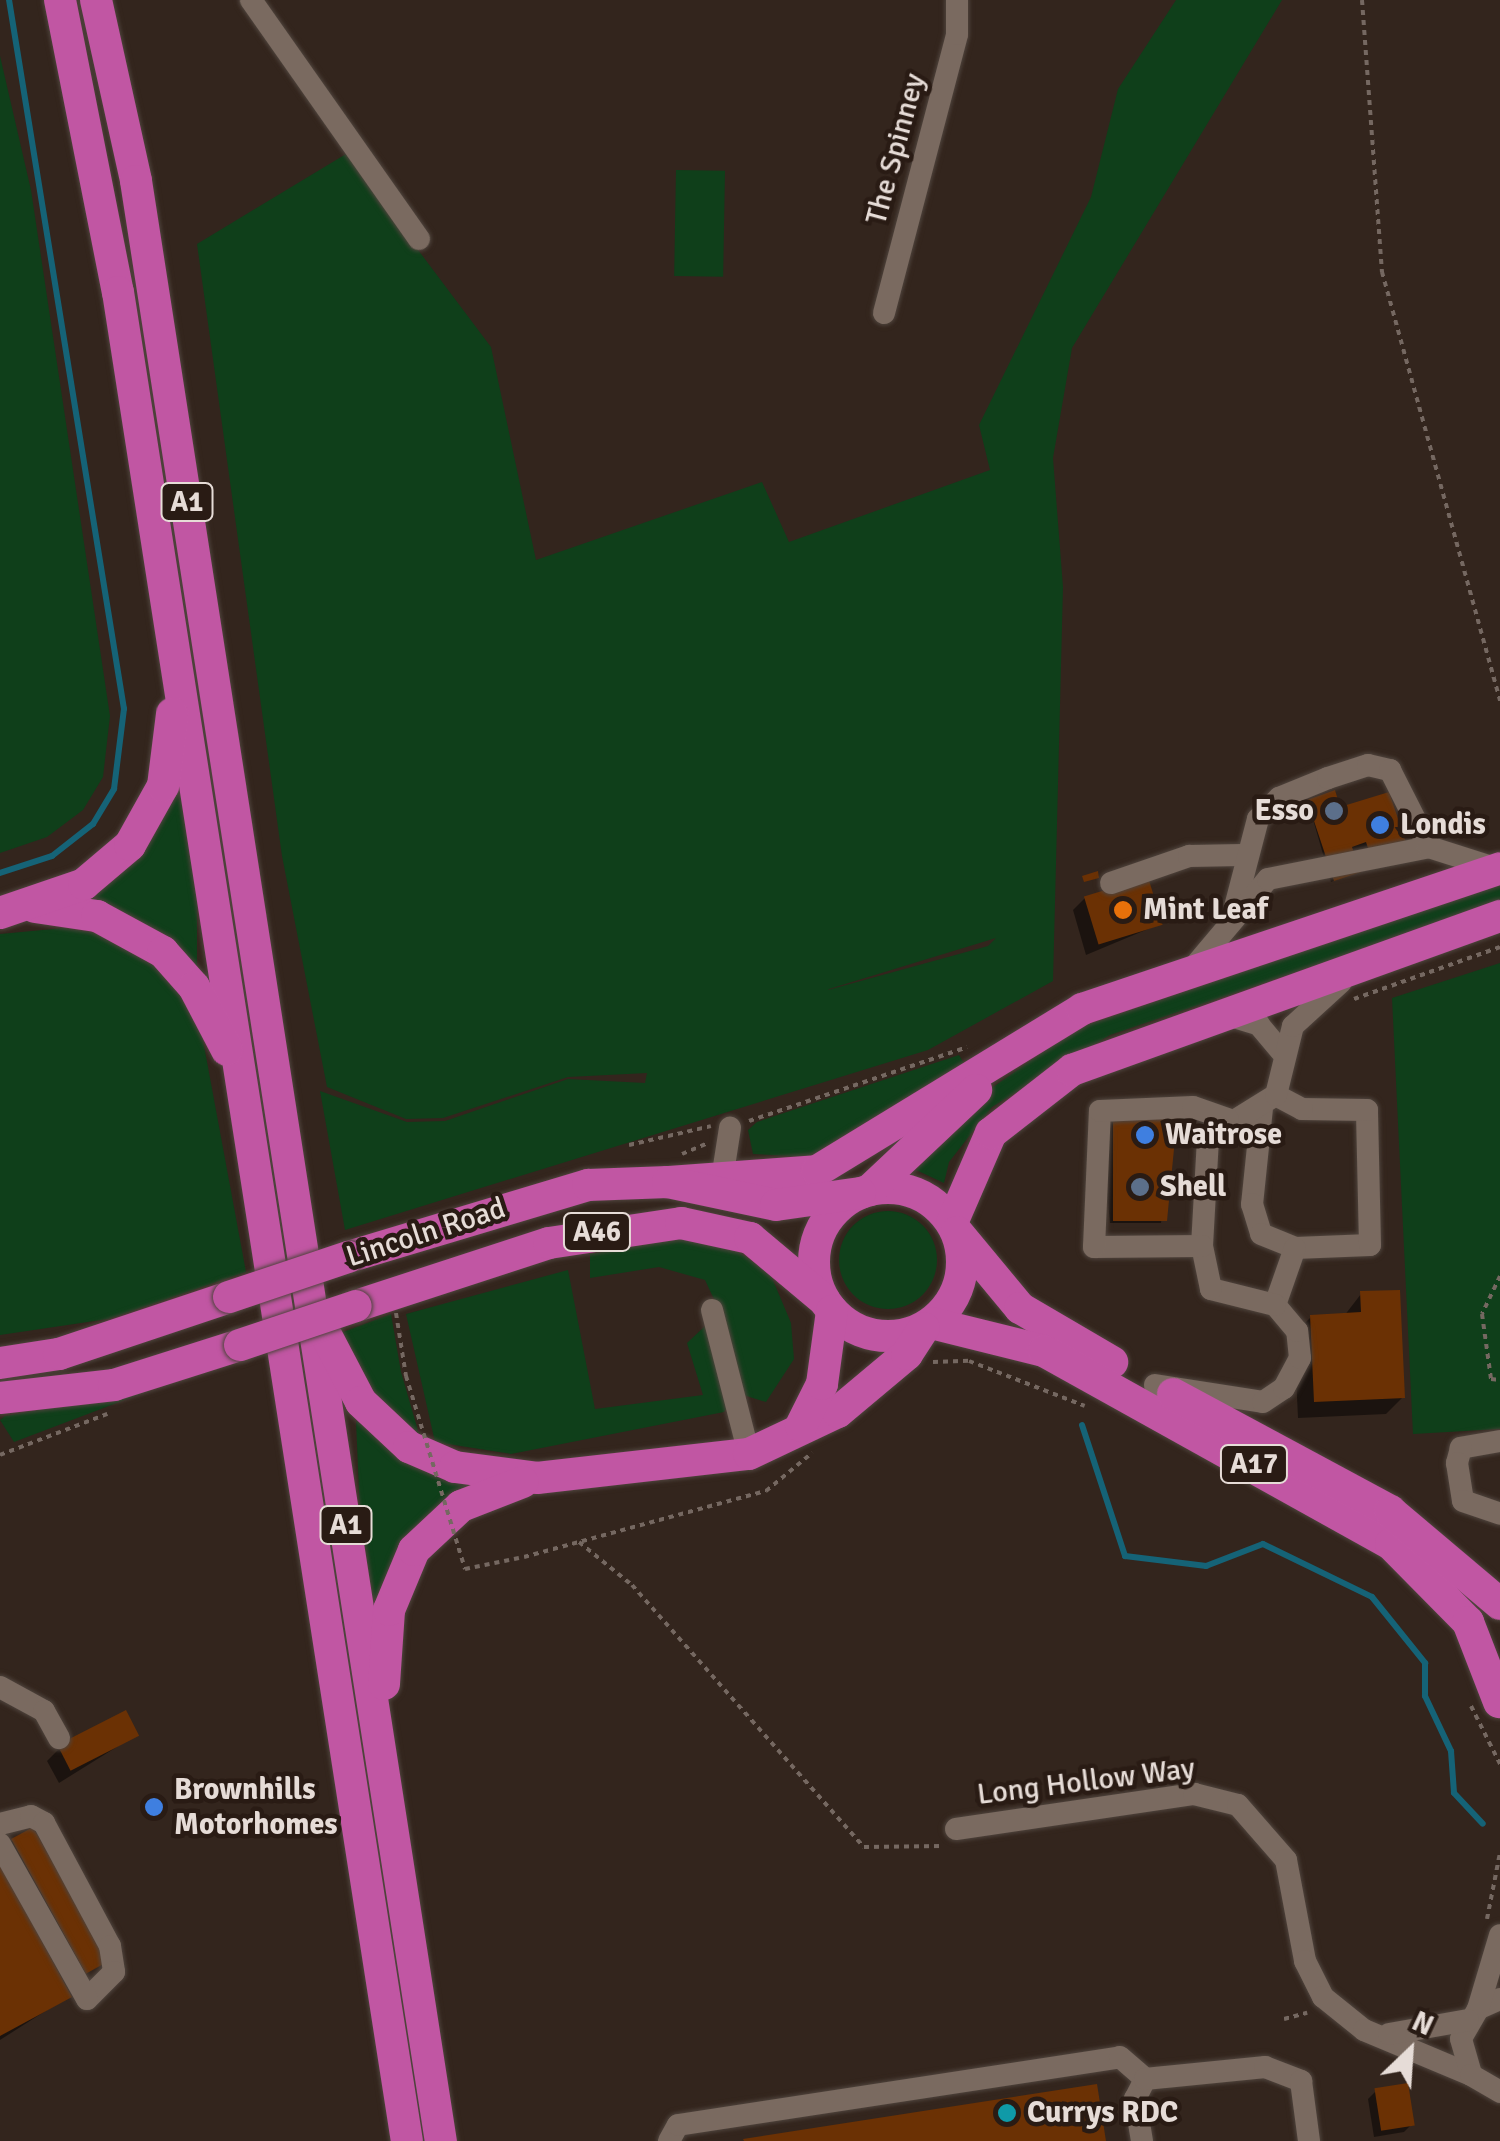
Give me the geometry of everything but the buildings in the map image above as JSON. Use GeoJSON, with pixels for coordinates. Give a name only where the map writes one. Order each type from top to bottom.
{"type":"FeatureCollection","features":[{"type":"Feature","properties":{"kind":"highway","name":"A1"},"geometry":{"type":"LineString","coordinates":[[60,0],[95,151],[172,625],[407,2141]]}},
{"type":"Feature","properties":{"kind":"highway","name":"A1"},"geometry":{"type":"LineString","coordinates":[[96,0],[136,181],[442,2141]]}},
{"type":"Feature","properties":{"kind":"highway"},"geometry":{"type":"LineString","coordinates":[[14,910],[99,873],[154,807],[169,762],[172,625]]}},
{"type":"Feature","properties":{"kind":"highway","name":"A46"},"geometry":{"type":"LineString","coordinates":[[668,1170],[722,1178],[788,1177],[843,1161],[1042,1030],[1187,975],[1499,869]]}},
{"type":"Feature","properties":{"kind":"highway"},"geometry":{"type":"LineString","coordinates":[[14,910],[97,916],[163,952],[194,987],[242,1080]]}},
{"type":"Feature","properties":{"kind":"highway"},"geometry":{"type":"LineString","coordinates":[[311,1301],[350,1384],[390,1434],[454,1468],[537,1478],[750,1454],[810,1436],[912,1349],[959,1287],[954,1228],[976,1152],[1033,1097],[1119,1047],[1500,916]]}},
{"type":"Feature","properties":{"kind":"highway","name":"A46"},"geometry":{"type":"LineString","coordinates":[[865,1191],[1042,1030]]}},
{"type":"Feature","properties":{"kind":"highway","name":"Lincoln Road"},"geometry":{"type":"LineString","coordinates":[[0,1363],[59,1354],[566,1189],[668,1170],[776,1205],[865,1191]]}},
{"type":"Feature","properties":{"kind":"highway"},"geometry":{"type":"LineString","coordinates":[[810,1436],[822,1384],[828,1305],[818,1238],[865,1191],[913,1192],[954,1228]]}},
{"type":"Feature","properties":{"kind":"highway","name":"Lincoln Road"},"geometry":{"type":"LineString","coordinates":[[0,1398],[114,1385],[549,1243],[681,1223],[750,1238],[828,1305]]}},
{"type":"Feature","properties":{"kind":"highway","name":"A17"},"geometry":{"type":"LineString","coordinates":[[954,1228],[1020,1308],[1390,1511],[1500,1604]]}},
{"type":"Feature","properties":{"kind":"highway"},"geometry":{"type":"LineString","coordinates":[[828,1305],[872,1335],[927,1326]]}},
{"type":"Feature","properties":{"kind":"highway","name":"A17"},"geometry":{"type":"LineString","coordinates":[[927,1326],[1044,1351],[1391,1544],[1468,1622],[1500,1704]]}},
{"type":"Feature","properties":{"kind":"highway"},"geometry":{"type":"LineString","coordinates":[[380,1748],[390,1610],[404,1567],[460,1506],[537,1478]]}},
{"type":"Feature","properties":{"kind":"highway"},"geometry":{"type":"LineString","coordinates":[[1500,1668],[1500,1704]]}},
{"type":"Feature","properties":{"kind":"street"},"geometry":{"type":"LineString","coordinates":[[251,0],[418,239]]}},
{"type":"Feature","properties":{"kind":"street","name":"The Spinney"},"geometry":{"type":"LineString","coordinates":[[884,313],[957,34],[958,0]]}},
{"type":"Feature","properties":{"kind":"street"},"geometry":{"type":"LineString","coordinates":[[1235,908],[1242,855],[1279,798],[1378,764],[1429,848]]}},
{"type":"Feature","properties":{"kind":"street"},"geometry":{"type":"LineString","coordinates":[[1187,975],[1235,908],[1268,879],[1429,848],[1499,869]]}},
{"type":"Feature","properties":{"kind":"street"},"geometry":{"type":"LineString","coordinates":[[1111,883],[1189,856],[1242,855]]}},
{"type":"Feature","properties":{"kind":"street"},"geometry":{"type":"LineString","coordinates":[[1155,1385],[1251,1404],[1292,1397],[1300,1345],[1275,1305],[1212,1289],[1202,1246],[1204,1152],[1228,1119],[1269,1102],[1302,1109],[1368,1110],[1370,1245],[1295,1248],[1274,1244],[1253,1220],[1269,1102],[1281,1051],[1302,1014],[1367,962]]}},
{"type":"Feature","properties":{"kind":"street"},"geometry":{"type":"LineString","coordinates":[[1219,1013],[1259,1025],[1281,1051]]}},
{"type":"Feature","properties":{"kind":"street"},"geometry":{"type":"LineString","coordinates":[[1202,1246],[1094,1247],[1096,1118],[1114,1106],[1192,1107],[1228,1119]]}},
{"type":"Feature","properties":{"kind":"street"},"geometry":{"type":"LineString","coordinates":[[722,1178],[730,1128]]}},
{"type":"Feature","properties":{"kind":"street"},"geometry":{"type":"LineString","coordinates":[[1275,1305],[1295,1248]]}},
{"type":"Feature","properties":{"kind":"street"},"geometry":{"type":"LineString","coordinates":[[712,1310],[750,1454]]}},
{"type":"Feature","properties":{"kind":"street"},"geometry":{"type":"LineString","coordinates":[[1500,1441],[1461,1448],[1463,1501],[1500,1514]]}},
{"type":"Feature","properties":{"kind":"street"},"geometry":{"type":"LineString","coordinates":[[0,1686],[44,1711],[59,1738]]}},
{"type":"Feature","properties":{"kind":"street","name":"Long Hollow Way"},"geometry":{"type":"LineString","coordinates":[[956,1829],[1177,1795],[1238,1805],[1286,1860],[1316,1987],[1342,2017],[1500,2092]]}},
{"type":"Feature","properties":{"kind":"street"},"geometry":{"type":"LineString","coordinates":[[0,1824],[31,1816],[44,1823],[110,1946],[114,1972],[87,1999],[0,1844]]}},
{"type":"Feature","properties":{"kind":"street"},"geometry":{"type":"LineString","coordinates":[[1471,2075],[1461,2052],[1500,1935]]}},
{"type":"Feature","properties":{"kind":"street"},"geometry":{"type":"LineString","coordinates":[[1376,2034],[1439,2032],[1500,1999]]}},
{"type":"Feature","properties":{"kind":"street"},"geometry":{"type":"LineString","coordinates":[[669,2141],[678,2125],[1120,2056],[1146,2079],[1264,2067],[1301,2081],[1309,2141]]}},
{"type":"Feature","properties":{"kind":"street"},"geometry":{"type":"LineString","coordinates":[[1142,2141],[1135,2099],[1146,2079]]}},
{"type":"Feature","properties":{"kind":"path"},"geometry":{"type":"LineString","coordinates":[[1362,0],[1382,272],[1500,701]]}},
{"type":"Feature","properties":{"kind":"path"},"geometry":{"type":"LineString","coordinates":[[668,1170],[730,1128],[982,1042]]}},
{"type":"Feature","properties":{"kind":"path"},"geometry":{"type":"LineString","coordinates":[[629,1145],[705,1125],[730,1128]]}},
{"type":"Feature","properties":{"kind":"path"},"geometry":{"type":"LineString","coordinates":[[1500,1276],[1482,1314],[1492,1378],[1500,1380]]}},
{"type":"Feature","properties":{"kind":"path"},"geometry":{"type":"LineString","coordinates":[[396,1313],[464,1569],[524,1557],[766,1491],[810,1436]]}},
{"type":"Feature","properties":{"kind":"path"},"geometry":{"type":"LineString","coordinates":[[918,1365],[969,1361],[1096,1411]]}},
{"type":"Feature","properties":{"kind":"path"},"geometry":{"type":"LineString","coordinates":[[0,1455],[18,1448]]}},
{"type":"Feature","properties":{"kind":"path"},"geometry":{"type":"LineString","coordinates":[[579,1542],[632,1585],[872,1854],[956,1844],[956,1829]]}},
{"type":"Feature","properties":{"kind":"path"},"geometry":{"type":"LineString","coordinates":[[1284,2019],[1309,2008]]}},
{"type":"Feature","properties":{"kind":"green space"},"geometry":{"type":"Polygon","coordinates":[[[1176,0],[1282,0],[1072,348],[1053,458],[1063,587],[1053,981],[928,1050],[345,1230],[320,1091],[407,1122],[445,1121],[568,1079],[645,1083],[647,1073],[568,1077],[443,1118],[406,1119],[327,1087],[282,856],[197,244],[346,154],[491,347],[536,560],[762,482],[789,542],[990,470],[979,425],[1091,197],[1118,89],[1176,0]],[[996,938],[828,990],[988,946],[996,938]]]}},
{"type":"Feature","properties":{"kind":"green space"},"geometry":{"type":"Polygon","coordinates":[[[0,56],[31,190],[110,716],[103,777],[83,810],[47,837],[0,853],[0,56]]]}},
{"type":"Feature","properties":{"kind":"green space"},"geometry":{"type":"Polygon","coordinates":[[[676,170],[725,171],[723,277],[674,276],[676,170]]]}},
{"type":"Feature","properties":{"kind":"green space"},"geometry":{"type":"Polygon","coordinates":[[[179,773],[197,888],[197,968],[70,901],[179,773]]]}},
{"type":"Feature","properties":{"kind":"green space"},"geometry":{"type":"Polygon","coordinates":[[[1500,883],[1500,903],[1110,1035],[992,1107],[949,1162],[944,1183],[916,1170],[986,1092],[1076,1029],[1500,883]]]}},
{"type":"Feature","properties":{"kind":"green space"},"geometry":{"type":"Polygon","coordinates":[[[64,928],[96,933],[165,968],[200,1024],[246,1272],[108,1319],[0,1335],[0,934],[64,928]]]}},
{"type":"Feature","properties":{"kind":"green space"},"geometry":{"type":"Polygon","coordinates":[[[1500,963],[1500,1429],[1413,1434],[1392,998],[1500,963]]]}},
{"type":"Feature","properties":{"kind":"green space"},"geometry":{"type":"Polygon","coordinates":[[[959,1055],[967,1068],[828,1158],[753,1154],[748,1130],[757,1122],[959,1055]]]}},
{"type":"Feature","properties":{"kind":"green space"},"geometry":{"type":"Polygon","coordinates":[[[888,1211],[907,1215],[923,1225],[933,1241],[937,1260],[933,1279],[923,1295],[907,1305],[888,1309],[869,1305],[853,1295],[843,1279],[839,1260],[843,1241],[853,1225],[869,1215],[888,1211]]]}},
{"type":"Feature","properties":{"kind":"green space"},"geometry":{"type":"Polygon","coordinates":[[[684,1238],[732,1248],[770,1273],[791,1323],[794,1359],[766,1402],[737,1393],[724,1412],[511,1454],[435,1442],[406,1314],[568,1270],[595,1409],[703,1395],[687,1343],[720,1312],[705,1280],[659,1267],[590,1278],[590,1254],[684,1238]]]}},
{"type":"Feature","properties":{"kind":"green space"},"geometry":{"type":"Polygon","coordinates":[[[391,1314],[401,1372],[419,1434],[373,1396],[344,1341],[343,1332],[391,1314]]]}},
{"type":"Feature","properties":{"kind":"green space"},"geometry":{"type":"Polygon","coordinates":[[[151,1390],[14,1442],[0,1420],[5,1416],[151,1390]]]}},
{"type":"Feature","properties":{"kind":"green space"},"geometry":{"type":"Polygon","coordinates":[[[356,1421],[475,1481],[375,1616],[360,1514],[356,1421]]]}},
{"type":"Feature","properties":{"kind":"waterway"},"geometry":{"type":"LineString","coordinates":[[0,873],[52,856],[93,824],[114,789],[124,709],[9,0]]}},
{"type":"Feature","properties":{"kind":"waterway"},"geometry":{"type":"LineString","coordinates":[[1082,1425],[1125,1556],[1206,1566],[1263,1544],[1372,1597],[1425,1663],[1425,1696],[1451,1751],[1454,1793],[1483,1824]]}},
{"type":"Feature","properties":{"kind":"place","name":"Esso"},"geometry":{"type":"Point","coordinates":[1334,811]}},
{"type":"Feature","properties":{"kind":"place","name":"Londis"},"geometry":{"type":"Point","coordinates":[1380,825]}},
{"type":"Feature","properties":{"kind":"place","name":"Mint Leaf"},"geometry":{"type":"Point","coordinates":[1123,910]}},
{"type":"Feature","properties":{"kind":"place","name":"Waitrose"},"geometry":{"type":"Point","coordinates":[1145,1135]}},
{"type":"Feature","properties":{"kind":"place","name":"Shell"},"geometry":{"type":"Point","coordinates":[1140,1187]}},
{"type":"Feature","properties":{"kind":"place","name":"Brownhills Motorhomes"},"geometry":{"type":"Point","coordinates":[154,1807]}},
{"type":"Feature","properties":{"kind":"place","name":"Currys RDC"},"geometry":{"type":"Point","coordinates":[1007,2113]}}]}
